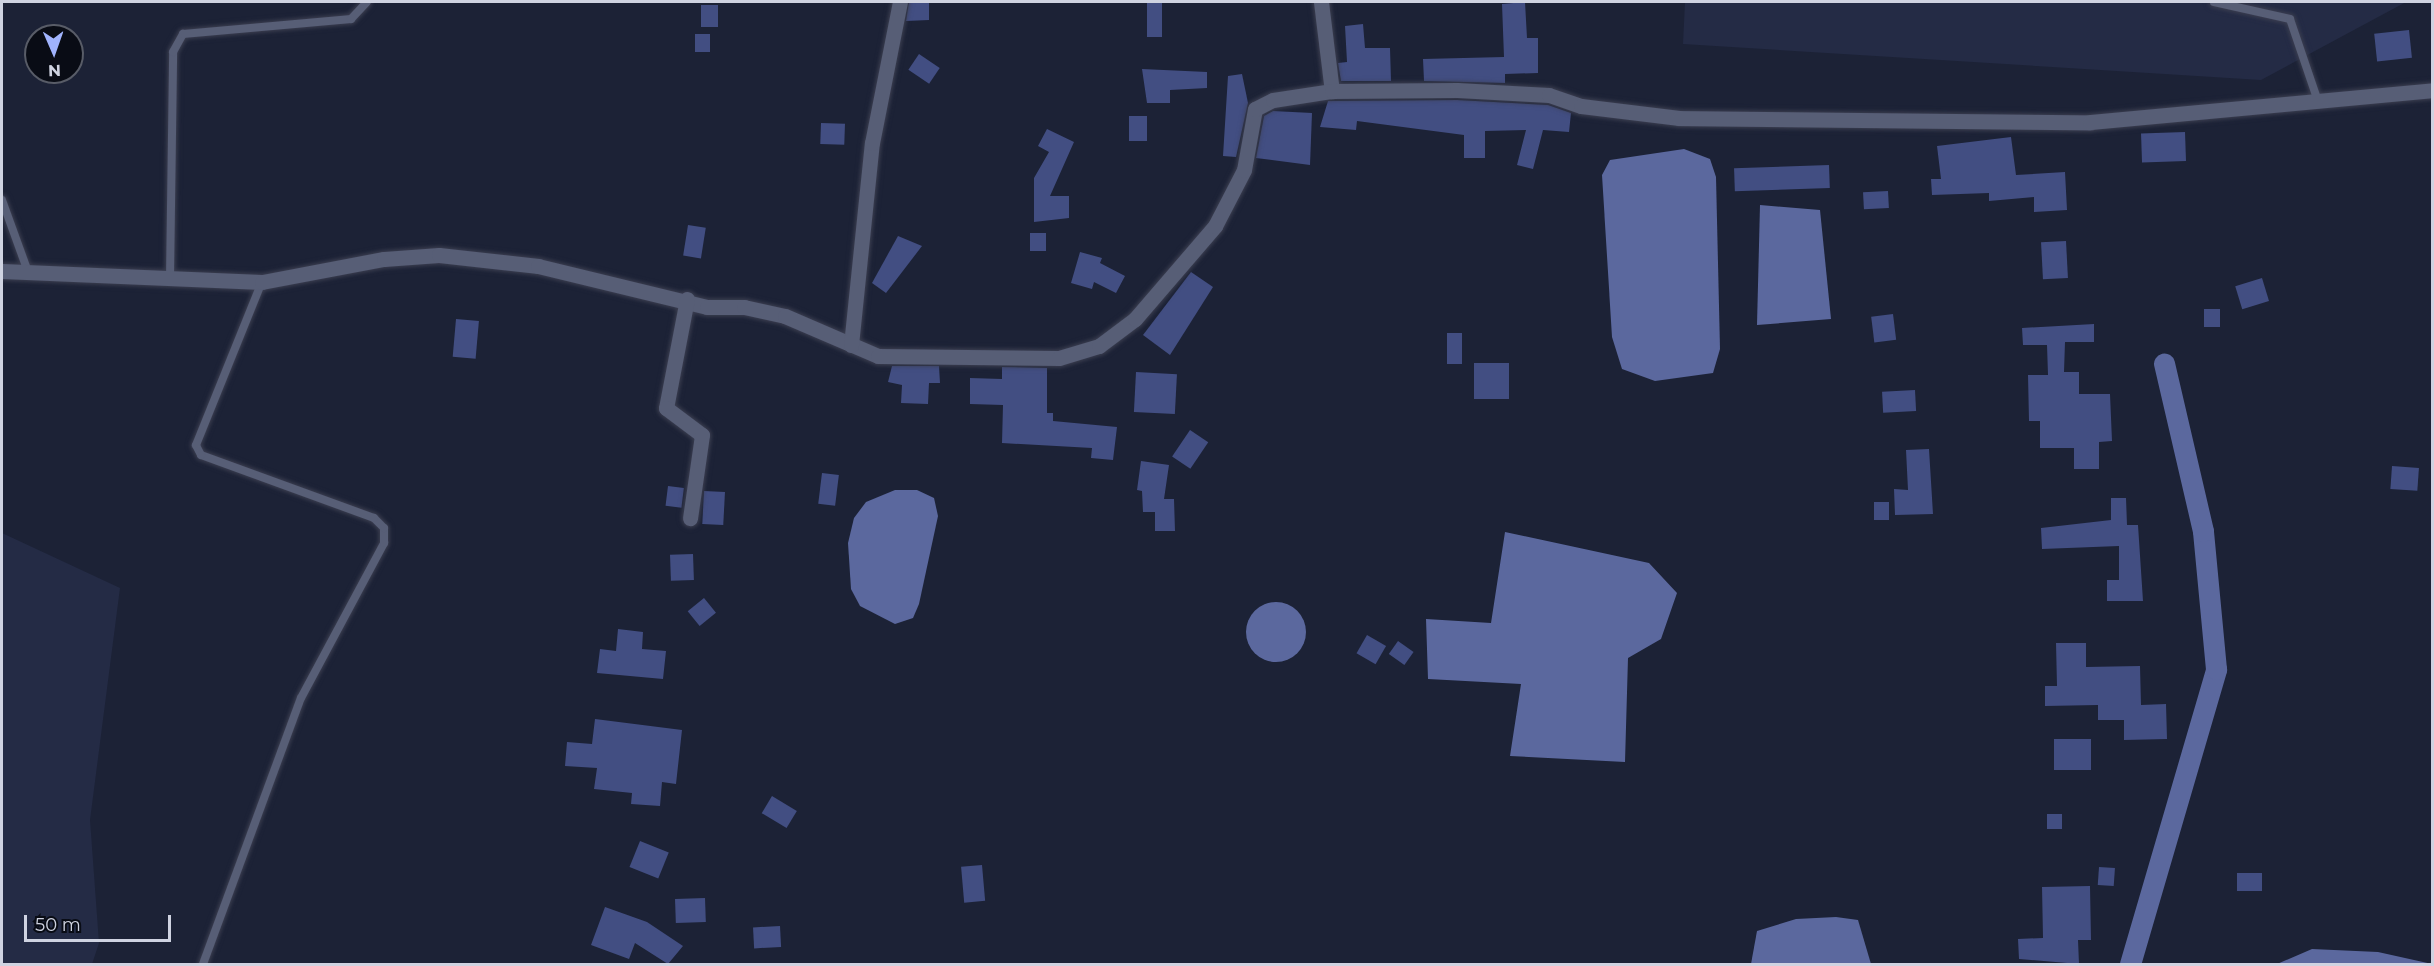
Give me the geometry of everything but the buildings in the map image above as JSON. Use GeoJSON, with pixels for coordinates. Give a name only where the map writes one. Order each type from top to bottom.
{"type":"FeatureCollection","features":[{"type":"Feature","properties":{"kind":"street"},"geometry":{"type":"LineString","coordinates":[[851,345],[872,143],[900,2]]}},
{"type":"Feature","properties":{"kind":"street"},"geometry":{"type":"LineString","coordinates":[[1321,2],[1332,91]]}},
{"type":"Feature","properties":{"kind":"street"},"geometry":{"type":"LineString","coordinates":[[2,271],[262,282],[376,261],[439,255],[538,266],[687,299],[785,316],[878,356],[993,361],[1059,358],[1099,346],[1135,320],[1215,226],[1244,170],[1255,109],[1273,100],[1332,91],[1514,93],[1679,118],[1911,123],[2142,121],[2319,104],[2433,90]]}},
{"type":"Feature","properties":{"kind":"street"},"geometry":{"type":"LineString","coordinates":[[687,299],[666,408],[702,435],[690,518]]}},
{"type":"Feature","properties":{"kind":"lane"},"geometry":{"type":"LineString","coordinates":[[170,278],[173,52],[183,34],[351,19],[367,2]]}},
{"type":"Feature","properties":{"kind":"lane"},"geometry":{"type":"LineString","coordinates":[[2214,2],[2290,19],[2319,104]]}},
{"type":"Feature","properties":{"kind":"lane"},"geometry":{"type":"LineString","coordinates":[[2,200],[28,272]]}},
{"type":"Feature","properties":{"kind":"lane"},"geometry":{"type":"LineString","coordinates":[[203,964],[302,698],[384,543],[384,528],[374,518],[201,455],[196,445],[262,282]]}},
{"type":"Feature","properties":{"kind":"shaded area"},"geometry":{"type":"Polygon","coordinates":[[[1685,2],[2406,2],[2261,80],[1683,44],[1685,2]]]}},
{"type":"Feature","properties":{"kind":"shaded area"},"geometry":{"type":"Polygon","coordinates":[[[2,533],[120,588],[90,820],[99,943],[92,964],[2,964],[2,533]]]}},
{"type":"Feature","properties":{"kind":"water"},"geometry":{"type":"Polygon","coordinates":[[[1684,149],[1710,159],[1716,177],[1720,349],[1713,373],[1655,381],[1622,369],[1612,337],[1602,175],[1610,160],[1684,149]]]}},
{"type":"Feature","properties":{"kind":"water"},"geometry":{"type":"Polygon","coordinates":[[[1760,205],[1820,210],[1831,319],[1757,325],[1760,205]]]}},
{"type":"Feature","properties":{"kind":"water"},"geometry":{"type":"Polygon","coordinates":[[[895,490],[917,490],[934,498],[938,516],[919,604],[913,618],[895,624],[860,606],[851,589],[848,543],[854,518],[866,502],[895,490]]]}},
{"type":"Feature","properties":{"kind":"water"},"geometry":{"type":"Polygon","coordinates":[[[1505,532],[1649,563],[1677,593],[1661,639],[1628,658],[1625,762],[1510,756],[1521,684],[1428,679],[1426,619],[1491,623],[1505,532]]]}},
{"type":"Feature","properties":{"kind":"water"},"geometry":{"type":"Polygon","coordinates":[[[1276,602],[1297,611],[1306,632],[1297,653],[1276,662],[1255,653],[1246,632],[1255,611],[1276,602]]]}},
{"type":"Feature","properties":{"kind":"water"},"geometry":{"type":"Polygon","coordinates":[[[1836,917],[1858,920],[1871,964],[1751,964],[1757,931],[1796,919],[1836,917]]]}},
{"type":"Feature","properties":{"kind":"water"},"geometry":{"type":"Polygon","coordinates":[[[2312,949],[2378,952],[2432,964],[2277,964],[2312,949]]]}},
{"type":"Feature","properties":{"kind":"waterway"},"geometry":{"type":"LineString","coordinates":[[2130,964],[2216,669],[2203,531],[2164,363]]}}]}
